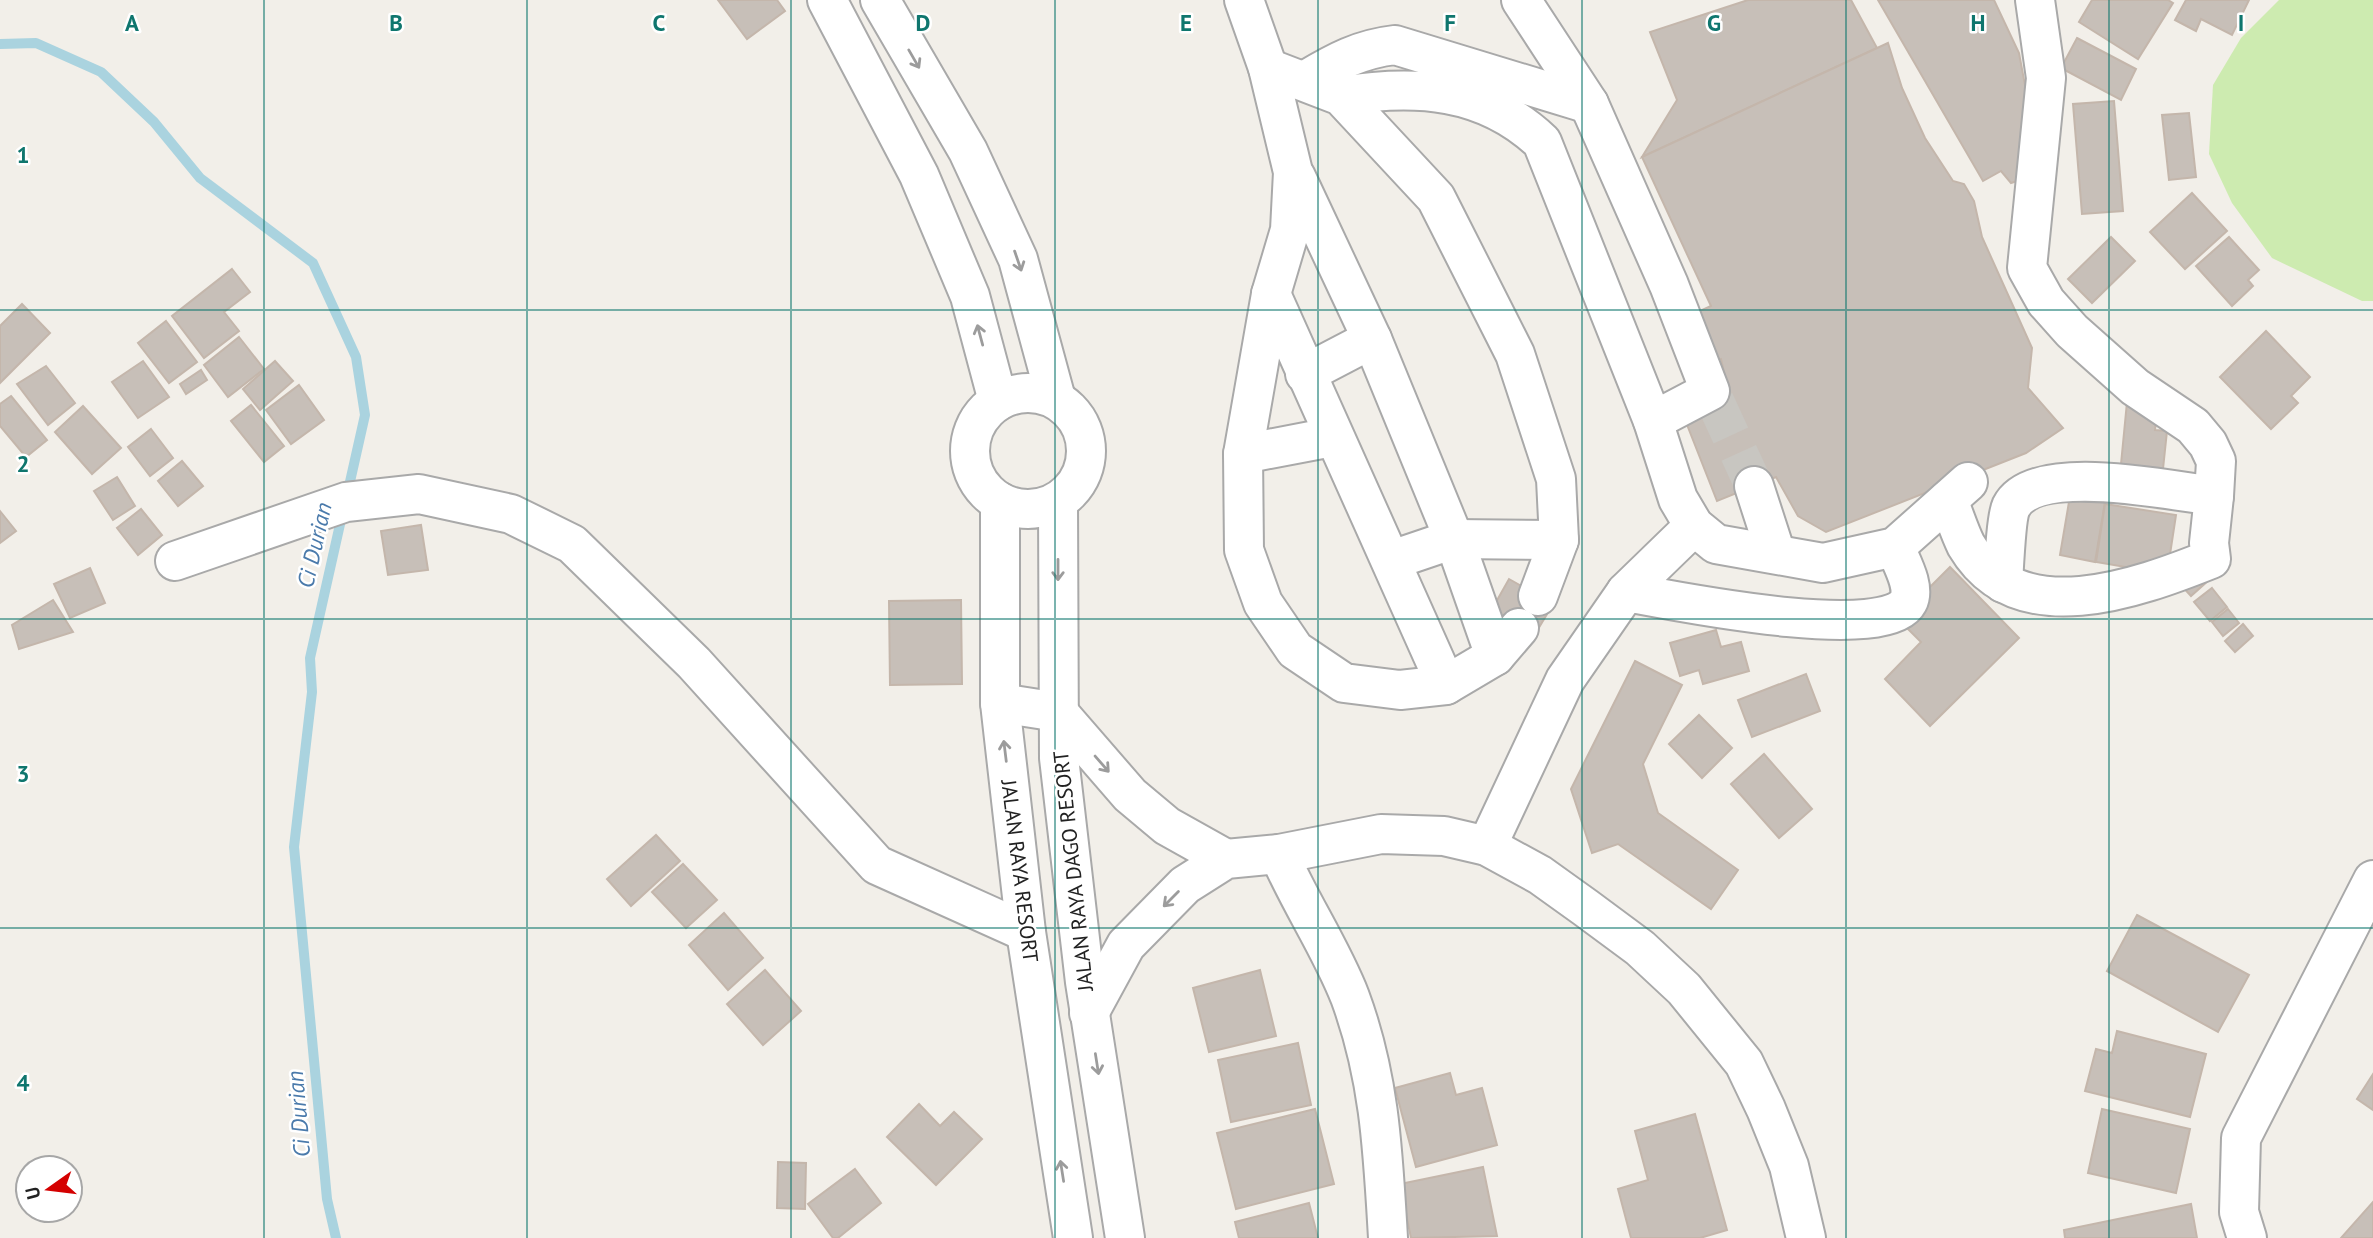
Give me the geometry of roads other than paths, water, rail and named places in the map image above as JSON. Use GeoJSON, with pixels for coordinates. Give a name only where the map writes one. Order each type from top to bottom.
{"type":"FeatureCollection","features":[{"type":"Feature","properties":{"kind":"street"},"geometry":{"type":"LineString","coordinates":[[827,0],[924,187],[970,296],[998,401]]}},
{"type":"Feature","properties":{"kind":"street"},"geometry":{"type":"LineString","coordinates":[[880,0],[968,151],[1018,259],[1056,399]]}},
{"type":"Feature","properties":{"kind":"street"},"geometry":{"type":"LineString","coordinates":[[1244,0],[1268,68],[1293,172],[1373,338],[1454,539],[1507,642],[1446,685],[1400,690],[1344,683],[1295,650],[1264,603],[1244,550],[1242,454],[1270,294],[1290,230],[1293,172]]}},
{"type":"Feature","properties":{"kind":"street"},"geometry":{"type":"LineString","coordinates":[[1521,0],[1588,104],[1669,285],[1712,396],[1653,421]]}},
{"type":"Feature","properties":{"kind":"street"},"geometry":{"type":"LineString","coordinates":[[1341,96],[1391,88],[1433,91],[1488,106],[1520,121],[1542,142],[1653,421],[1678,499],[1694,526],[1716,544],[1823,563],[1895,547],[1958,491],[1966,545],[2003,583],[2042,596],[2103,594],[2152,582],[2211,559],[2209,543],[2216,461],[2208,444],[2193,426],[2136,387],[2072,331],[2046,302],[2027,268],[2046,78],[2035,0]]}},
{"type":"Feature","properties":{"kind":"street"},"geometry":{"type":"LineString","coordinates":[[1306,80],[1367,49],[1395,45],[1588,104]]}},
{"type":"Feature","properties":{"kind":"street"},"geometry":{"type":"LineString","coordinates":[[1268,68],[1306,80],[1341,96],[1436,198],[1515,354],[1556,479],[1559,540],[1538,596]]}},
{"type":"Feature","properties":{"kind":"street"},"geometry":{"type":"LineString","coordinates":[[1270,294],[1332,437],[1392,560],[1446,685]]}},
{"type":"Feature","properties":{"kind":"street"},"geometry":{"type":"LineString","coordinates":[[1305,374],[1373,338]]}},
{"type":"Feature","properties":{"kind":"street"},"geometry":{"type":"LineString","coordinates":[[1037,393],[1056,399],[1080,424],[1086,457],[1082,474],[1074,488],[1058,502],[1040,509],[1019,509],[1000,502],[984,490],[974,472],[969,452],[972,432],[982,414],[998,401],[1016,394],[1037,393]]}},
{"type":"Feature","properties":{"kind":"street"},"geometry":{"type":"LineString","coordinates":[[1242,454],[1332,437]]}},
{"type":"Feature","properties":{"kind":"street"},"geometry":{"type":"LineString","coordinates":[[2003,583],[2011,507],[2030,489],[2067,480],[2214,496]]}},
{"type":"Feature","properties":{"kind":"street"},"geometry":{"type":"LineString","coordinates":[[1754,486],[1776,554]]}},
{"type":"Feature","properties":{"kind":"street"},"geometry":{"type":"LineString","coordinates":[[175,561],[346,502],[419,494],[512,514],[572,544],[694,663],[877,865],[1026,932]]}},
{"type":"Feature","properties":{"kind":"street","name":"JALAN RAYA RESORT"},"geometry":{"type":"LineString","coordinates":[[1000,502],[1000,704],[1026,932],[1073,1238]]}},
{"type":"Feature","properties":{"kind":"street","name":"JALAN RAYA DAGO RESORT"},"geometry":{"type":"LineString","coordinates":[[1058,502],[1059,758],[1089,1013],[1125,1238]]}},
{"type":"Feature","properties":{"kind":"street"},"geometry":{"type":"LineString","coordinates":[[1487,846],[1565,680],[1626,592],[1694,526]]}},
{"type":"Feature","properties":{"kind":"street"},"geometry":{"type":"LineString","coordinates":[[1392,560],[1454,539],[1559,540]]}},
{"type":"Feature","properties":{"kind":"street"},"geometry":{"type":"LineString","coordinates":[[1626,592],[1735,612],[1871,620],[1899,612],[1908,603],[1911,591],[1895,547]]}},
{"type":"Feature","properties":{"kind":"street"},"geometry":{"type":"LineString","coordinates":[[1000,704],[1058,712],[1130,795],[1167,826],[1226,859]]}},
{"type":"Feature","properties":{"kind":"street"},"geometry":{"type":"LineString","coordinates":[[1089,1013],[1126,945],[1185,885],[1226,859],[1279,854],[1381,834],[1444,836],[1487,846],[1541,875],[1640,948],[1684,989],[1744,1063],[1789,1166],[1806,1238]]}},
{"type":"Feature","properties":{"kind":"street"},"geometry":{"type":"LineString","coordinates":[[1279,854],[1349,995],[1369,1056],[1381,1118],[1388,1238]]}},
{"type":"Feature","properties":{"kind":"street"},"geometry":{"type":"LineString","coordinates":[[2246,1238],[2239,1212],[2241,1138],[2373,880]]}},
{"type":"Feature","properties":{"kind":"waterway","name":"Ci Durian"},"geometry":{"type":"LineString","coordinates":[[0,44],[36,43],[101,72],[154,122],[200,178],[313,263],[356,357],[365,415],[347,495]]}},
{"type":"Feature","properties":{"kind":"waterway","name":"Ci Durian"},"geometry":{"type":"LineString","coordinates":[[336,1238],[327,1199],[294,847],[312,692],[310,658],[343,511]]}},
{"type":"Feature","properties":{"kind":"tunnel"},"geometry":{"type":"LineString","coordinates":[[1715,401],[1754,486]]}}]}
